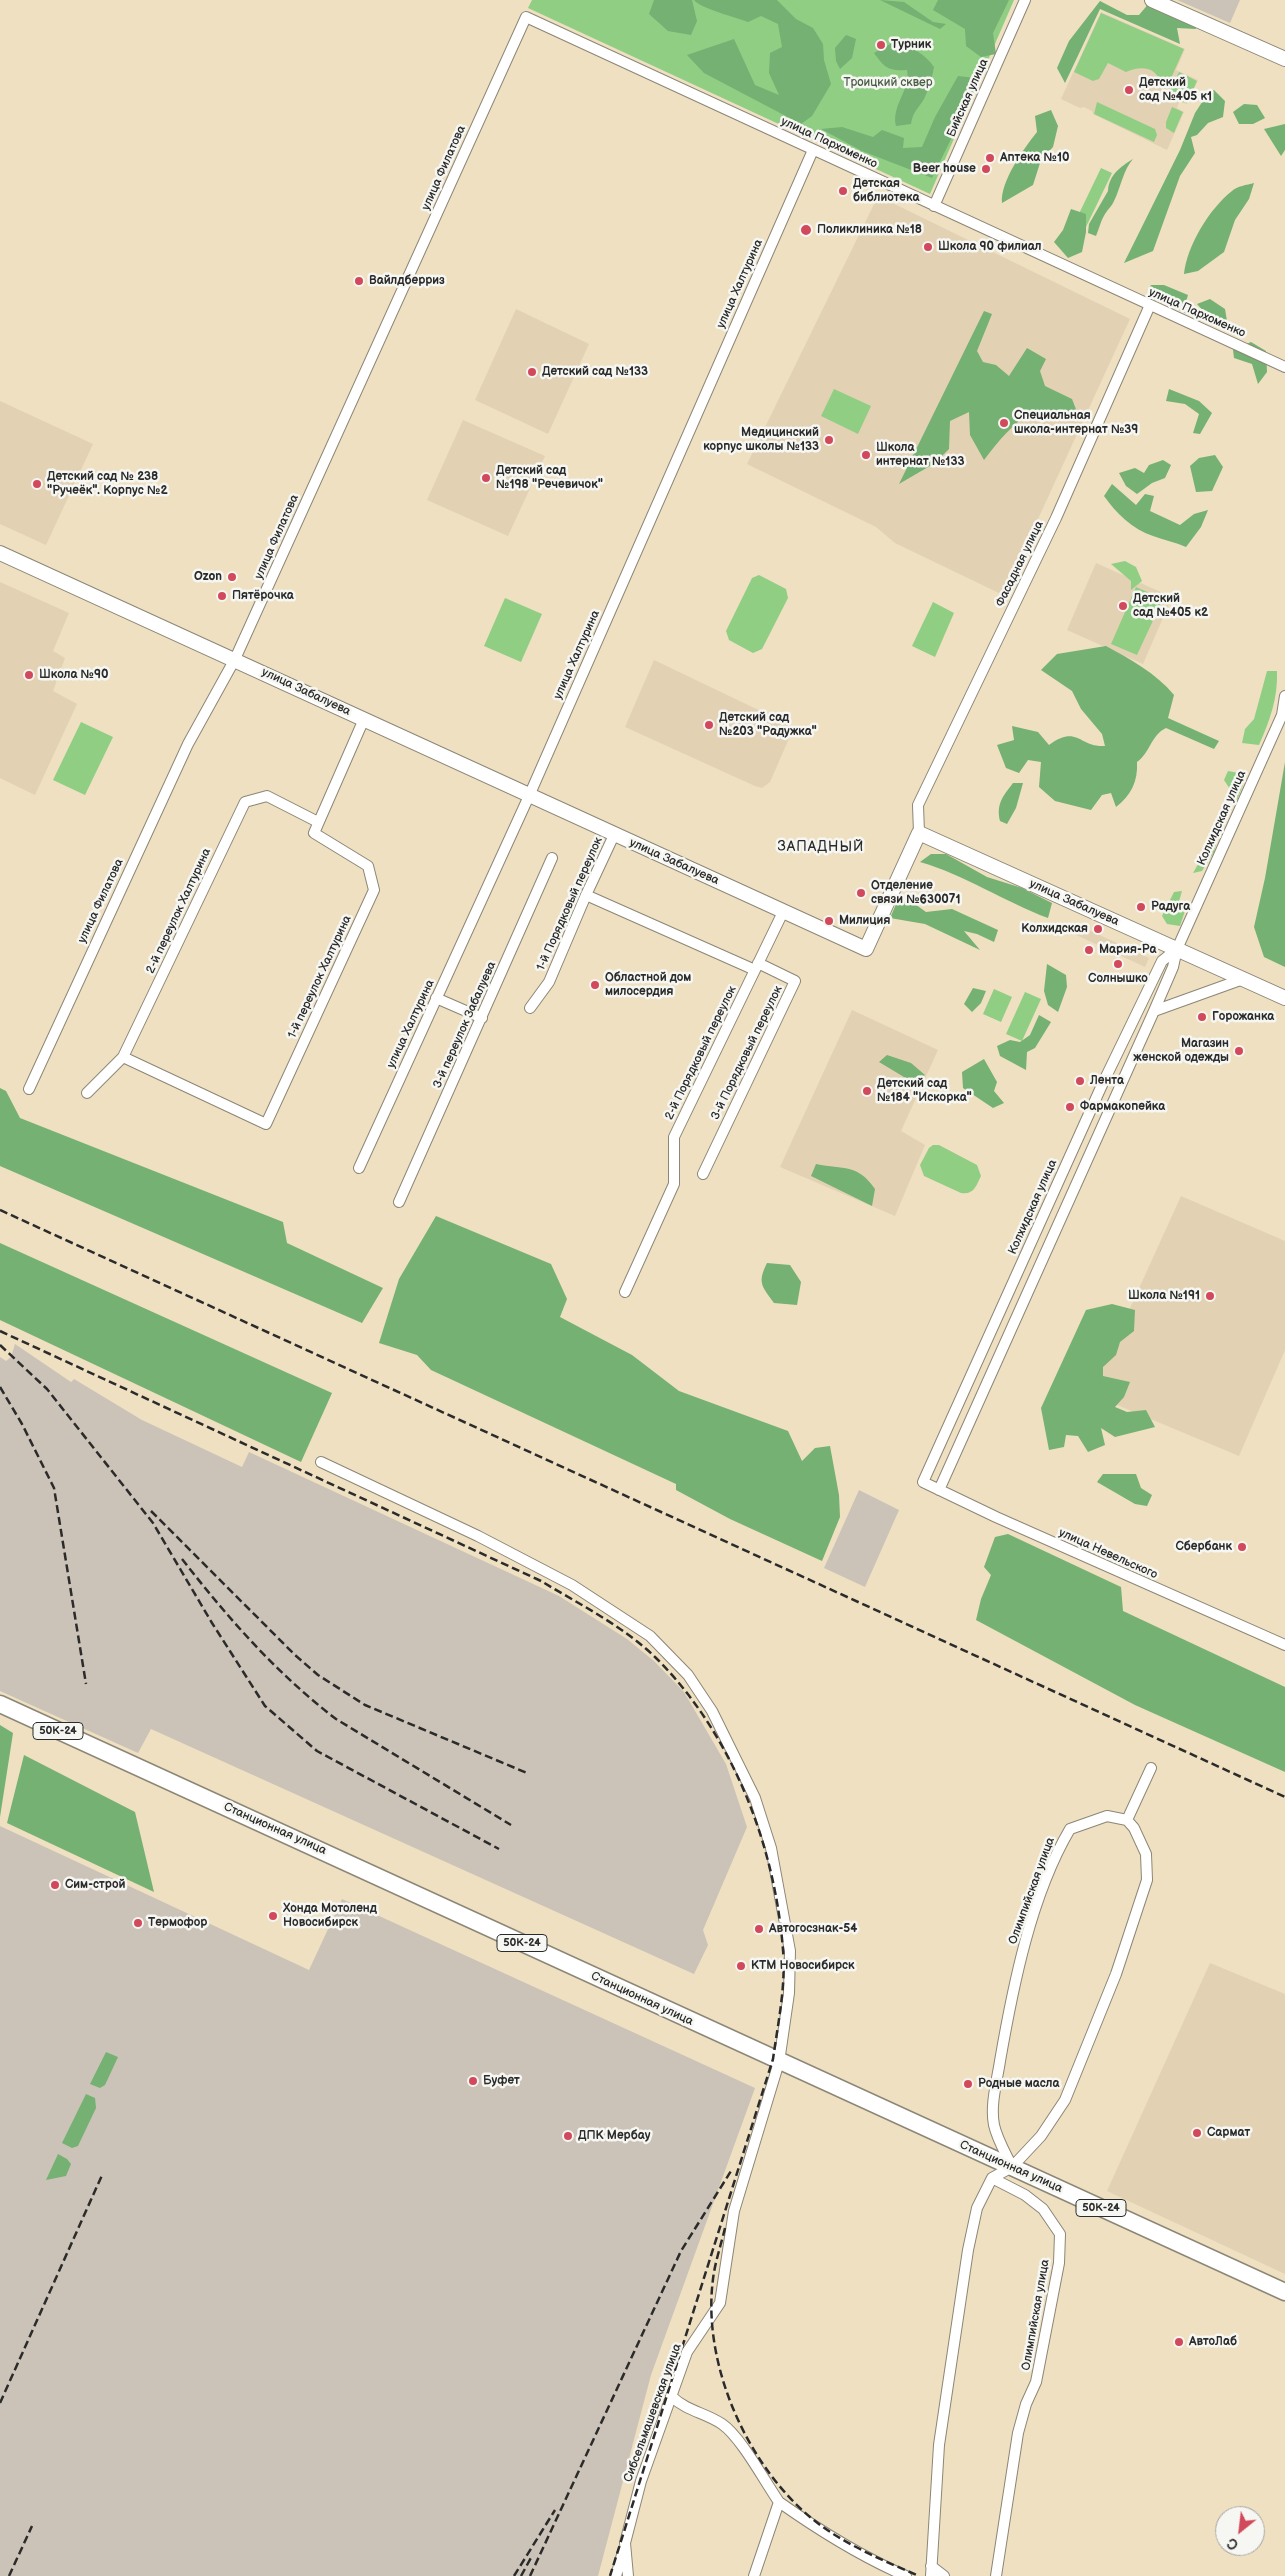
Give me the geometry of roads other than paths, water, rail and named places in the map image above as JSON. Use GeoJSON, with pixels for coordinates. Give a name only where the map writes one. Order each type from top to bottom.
{"type":"FeatureCollection","features":[{"type":"Feature","properties":{"kind":"main road","name":"Станционная улица"},"geometry":{"type":"LineString","coordinates":[[0,1704],[1285,2292]]}},
{"type":"Feature","properties":{"kind":"street","name":"Бийская улица"},"geometry":{"type":"LineString","coordinates":[[934,206],[1025,0]]}},
{"type":"Feature","properties":{"kind":"street"},"geometry":{"type":"LineString","coordinates":[[1152,0],[1285,59]]}},
{"type":"Feature","properties":{"kind":"street","name":"улица Пархоменко"},"geometry":{"type":"LineString","coordinates":[[526,18],[1285,367]]}},
{"type":"Feature","properties":{"kind":"street","name":"улица Филатова"},"geometry":{"type":"LineString","coordinates":[[29,1089],[188,744],[235,659],[526,18]]}},
{"type":"Feature","properties":{"kind":"street","name":"улица Халтурина"},"geometry":{"type":"LineString","coordinates":[[359,1168],[529,796],[813,150]]}},
{"type":"Feature","properties":{"kind":"street","name":"Фасадная улица"},"geometry":{"type":"LineString","coordinates":[[919,833],[918,805],[1056,518],[1150,305]]}},
{"type":"Feature","properties":{"kind":"street","name":"улица Забалуева"},"geometry":{"type":"LineString","coordinates":[[0,553],[866,949],[919,833],[1285,998]]}},
{"type":"Feature","properties":{"kind":"street","name":"Колхидская улица"},"geometry":{"type":"LineString","coordinates":[[939,1490],[1154,1011],[1173,967],[1177,949],[1282,715],[1285,696]]}},
{"type":"Feature","properties":{"kind":"street"},"geometry":{"type":"LineString","coordinates":[[318,822],[364,719]]}},
{"type":"Feature","properties":{"kind":"street","name":"2-й переулок Халтурина"},"geometry":{"type":"LineString","coordinates":[[87,1093],[124,1058],[244,802],[267,796],[318,822]]}},
{"type":"Feature","properties":{"kind":"street","name":"1-й переулок Халтурина"},"geometry":{"type":"LineString","coordinates":[[124,1058],[266,1124],[374,890],[368,866],[314,833],[318,822]]}},
{"type":"Feature","properties":{"kind":"street","name":"1-й Порядковый переулок"},"geometry":{"type":"LineString","coordinates":[[530,1008],[550,982],[586,894],[614,835]]}},
{"type":"Feature","properties":{"kind":"street","name":"3-й переулок Забалуева"},"geometry":{"type":"LineString","coordinates":[[399,1202],[552,858]]}},
{"type":"Feature","properties":{"kind":"street"},"geometry":{"type":"LineString","coordinates":[[586,894],[756,966]]}},
{"type":"Feature","properties":{"kind":"street","name":"2-й Порядковый переулок"},"geometry":{"type":"LineString","coordinates":[[625,1292],[674,1184],[674,1137],[783,912]]}},
{"type":"Feature","properties":{"kind":"street","name":"Колхидская улица"},"geometry":{"type":"LineString","coordinates":[[923,1482],[1102,1085],[1162,961],[1177,949]]}},
{"type":"Feature","properties":{"kind":"street","name":"3-й Порядковый переулок"},"geometry":{"type":"LineString","coordinates":[[703,1174],[795,981],[756,966]]}},
{"type":"Feature","properties":{"kind":"street"},"geometry":{"type":"LineString","coordinates":[[1154,1011],[1243,979]]}},
{"type":"Feature","properties":{"kind":"street"},"geometry":{"type":"LineString","coordinates":[[436,998],[482,1018]]}},
{"type":"Feature","properties":{"kind":"street","name":"Сибсельмашевская улица"},"geometry":{"type":"LineString","coordinates":[[321,1462],[478,1536],[572,1585],[650,1636],[688,1675],[712,1711],[755,1798],[771,1848],[790,1951],[789,1993],[779,2062],[734,2210],[720,2303],[687,2352],[641,2481],[625,2543],[628,2576]]}},
{"type":"Feature","properties":{"kind":"street","name":"улица Невельского"},"geometry":{"type":"LineString","coordinates":[[923,1482],[1285,1645]]}},
{"type":"Feature","properties":{"kind":"street"},"geometry":{"type":"LineString","coordinates":[[944,2576],[931,2571],[939,2445],[968,2250],[977,2208],[992,2178],[1012,2167],[1041,2136],[1065,2100],[1116,1974],[1147,1880],[1146,1854],[1134,1828],[1127,1820],[1151,1768]]}},
{"type":"Feature","properties":{"kind":"street","name":"Олимпийская улица"},"geometry":{"type":"LineString","coordinates":[[1012,2167],[994,2126],[994,2103],[1010,2003],[1028,1934],[1054,1862],[1070,1829],[1106,1816],[1127,1820]]}},
{"type":"Feature","properties":{"kind":"street","name":"Олимпийская улица"},"geometry":{"type":"LineString","coordinates":[[992,2178],[1026,2195],[1043,2208],[1060,2234],[1059,2264],[1036,2382],[1026,2404],[1018,2433],[996,2576]]}},
{"type":"Feature","properties":{"kind":"street"},"geometry":{"type":"LineString","coordinates":[[671,2396],[682,2407],[722,2424],[736,2439],[779,2502],[825,2535],[879,2565],[906,2576]]}},
{"type":"Feature","properties":{"kind":"street"},"geometry":{"type":"LineString","coordinates":[[754,2576],[779,2502]]}},
{"type":"Feature","properties":{"kind":"street"},"geometry":{"type":"LineString","coordinates":[[616,2576],[625,2543]]}},
{"type":"Feature","properties":{"kind":"water"},"geometry":{"type":"Polygon","coordinates":[[[1150,291],[1198,313],[1196,318],[1147,295],[1150,291]]]}},
{"type":"Feature","properties":{"kind":"railway"},"geometry":{"type":"LineString","coordinates":[[0,1210],[1285,1797]]}},
{"type":"Feature","properties":{"kind":"railway"},"geometry":{"type":"LineString","coordinates":[[0,1331],[541,1581],[615,1625],[655,1657],[682,1687],[706,1720],[727,1755],[759,1830],[778,1910],[784,1964],[779,2018],[773,2059],[610,2576]]}},
{"type":"Feature","properties":{"kind":"railway"},"geometry":{"type":"LineString","coordinates":[[0,1345],[47,1389],[153,1523],[212,1623],[265,1706],[317,1751],[499,1849]]}},
{"type":"Feature","properties":{"kind":"railway"},"geometry":{"type":"LineString","coordinates":[[0,1387],[22,1424],[54,1488],[86,1684]]}},
{"type":"Feature","properties":{"kind":"railway"},"geometry":{"type":"LineString","coordinates":[[151,1511],[295,1655],[318,1675],[365,1705],[527,1773]]}},
{"type":"Feature","properties":{"kind":"railway"},"geometry":{"type":"LineString","coordinates":[[182,1559],[235,1623],[273,1664],[336,1719],[511,1825]]}},
{"type":"Feature","properties":{"kind":"railway"},"geometry":{"type":"LineString","coordinates":[[530,2576],[681,2251],[731,2171]]}},
{"type":"Feature","properties":{"kind":"railway"},"geometry":{"type":"LineString","coordinates":[[0,2403],[103,2173]]}},
{"type":"Feature","properties":{"kind":"railway"},"geometry":{"type":"LineString","coordinates":[[725,2228],[713,2279],[711,2311],[722,2377],[733,2409],[748,2440],[766,2469],[787,2495],[810,2517],[848,2543],[919,2576]]}},
{"type":"Feature","properties":{"kind":"railway"},"geometry":{"type":"LineString","coordinates":[[514,2576],[555,2510]]}},
{"type":"Feature","properties":{"kind":"railway"},"geometry":{"type":"LineString","coordinates":[[9,2576],[32,2526]]}},
{"type":"Feature","properties":{"kind":"railway"},"geometry":{"type":"LineString","coordinates":[[521,2576],[532,2556]]}},
{"type":"Feature","properties":{"kind":"place","name":"Турник"},"geometry":{"type":"Point","coordinates":[881,45]}},
{"type":"Feature","properties":{"kind":"place","name":"Детский сад №405 к1"},"geometry":{"type":"Point","coordinates":[1129,90]}},
{"type":"Feature","properties":{"kind":"place","name":"Аптека №10"},"geometry":{"type":"Point","coordinates":[990,158]}},
{"type":"Feature","properties":{"kind":"place","name":"Beer house"},"geometry":{"type":"Point","coordinates":[986,169]}},
{"type":"Feature","properties":{"kind":"place","name":"Детская библиотека"},"geometry":{"type":"Point","coordinates":[843,191]}},
{"type":"Feature","properties":{"kind":"place","name":"Поликлиника №18"},"geometry":{"type":"Point","coordinates":[806,230]}},
{"type":"Feature","properties":{"kind":"place","name":"Школа 90 филиал"},"geometry":{"type":"Point","coordinates":[928,247]}},
{"type":"Feature","properties":{"kind":"place","name":"Вайлдберриз"},"geometry":{"type":"Point","coordinates":[359,281]}},
{"type":"Feature","properties":{"kind":"place","name":"Детский сад №133"},"geometry":{"type":"Point","coordinates":[532,372]}},
{"type":"Feature","properties":{"kind":"place","name":"Специальная школа-интернат №39"},"geometry":{"type":"Point","coordinates":[1004,423]}},
{"type":"Feature","properties":{"kind":"place","name":"Медицинский корпус школы №133"},"geometry":{"type":"Point","coordinates":[829,440]}},
{"type":"Feature","properties":{"kind":"place","name":"Школа интернат №133"},"geometry":{"type":"Point","coordinates":[866,455]}},
{"type":"Feature","properties":{"kind":"place","name":"Детский сад №198 \"Речевичок\""},"geometry":{"type":"Point","coordinates":[486,478]}},
{"type":"Feature","properties":{"kind":"place","name":"Детский сад № 238 \"Ручеёк\". Корпус №2"},"geometry":{"type":"Point","coordinates":[37,484]}},
{"type":"Feature","properties":{"kind":"place","name":"Ozon"},"geometry":{"type":"Point","coordinates":[232,577]}},
{"type":"Feature","properties":{"kind":"place","name":"Пятёрочка"},"geometry":{"type":"Point","coordinates":[222,596]}},
{"type":"Feature","properties":{"kind":"place","name":"Детский сад №405 к2"},"geometry":{"type":"Point","coordinates":[1123,606]}},
{"type":"Feature","properties":{"kind":"place","name":"Школа №90"},"geometry":{"type":"Point","coordinates":[29,675]}},
{"type":"Feature","properties":{"kind":"place","name":"Детский сад №203 \"Радужка\""},"geometry":{"type":"Point","coordinates":[709,725]}},
{"type":"Feature","properties":{"kind":"place","name":"Отделение связи №630071"},"geometry":{"type":"Point","coordinates":[861,893]}},
{"type":"Feature","properties":{"kind":"place","name":"Радуга"},"geometry":{"type":"Point","coordinates":[1141,907]}},
{"type":"Feature","properties":{"kind":"place","name":"Милиция"},"geometry":{"type":"Point","coordinates":[829,921]}},
{"type":"Feature","properties":{"kind":"place","name":"Колхидская"},"geometry":{"type":"Point","coordinates":[1098,929]}},
{"type":"Feature","properties":{"kind":"place","name":"Мария-Ра"},"geometry":{"type":"Point","coordinates":[1089,950]}},
{"type":"Feature","properties":{"kind":"place","name":"Солнышко"},"geometry":{"type":"Point","coordinates":[1118,964]}},
{"type":"Feature","properties":{"kind":"place","name":"Областной дом милосердия"},"geometry":{"type":"Point","coordinates":[595,985]}},
{"type":"Feature","properties":{"kind":"place","name":"Горожанка"},"geometry":{"type":"Point","coordinates":[1202,1017]}},
{"type":"Feature","properties":{"kind":"place","name":"Магазин женской одежды"},"geometry":{"type":"Point","coordinates":[1239,1051]}},
{"type":"Feature","properties":{"kind":"place","name":"Лента"},"geometry":{"type":"Point","coordinates":[1080,1081]}},
{"type":"Feature","properties":{"kind":"place","name":"Детский сад №184 \"Искорка\""},"geometry":{"type":"Point","coordinates":[867,1091]}},
{"type":"Feature","properties":{"kind":"place","name":"Фармакопейка"},"geometry":{"type":"Point","coordinates":[1070,1107]}},
{"type":"Feature","properties":{"kind":"place","name":"Школа №191"},"geometry":{"type":"Point","coordinates":[1210,1296]}},
{"type":"Feature","properties":{"kind":"place","name":"Сбербанк"},"geometry":{"type":"Point","coordinates":[1242,1547]}},
{"type":"Feature","properties":{"kind":"place","name":"Сим-строй"},"geometry":{"type":"Point","coordinates":[55,1885]}},
{"type":"Feature","properties":{"kind":"place","name":"Хонда Мотоленд Новосибирск"},"geometry":{"type":"Point","coordinates":[273,1916]}},
{"type":"Feature","properties":{"kind":"place","name":"Термофор"},"geometry":{"type":"Point","coordinates":[138,1923]}},
{"type":"Feature","properties":{"kind":"place","name":"Автогосзнак-54"},"geometry":{"type":"Point","coordinates":[759,1929]}},
{"type":"Feature","properties":{"kind":"place","name":"КТМ Новосибирск"},"geometry":{"type":"Point","coordinates":[741,1966]}},
{"type":"Feature","properties":{"kind":"place","name":"Буфет"},"geometry":{"type":"Point","coordinates":[473,2081]}},
{"type":"Feature","properties":{"kind":"place","name":"Родные масла"},"geometry":{"type":"Point","coordinates":[968,2084]}},
{"type":"Feature","properties":{"kind":"place","name":"Сармат"},"geometry":{"type":"Point","coordinates":[1197,2133]}},
{"type":"Feature","properties":{"kind":"place","name":"ДПК Мербау"},"geometry":{"type":"Point","coordinates":[568,2136]}},
{"type":"Feature","properties":{"kind":"place","name":"АвтоЛаб"},"geometry":{"type":"Point","coordinates":[1179,2342]}},
{"type":"Feature","properties":{"kind":"district","name":"ЗАПАДНЫЙ"},"geometry":{"type":"Point","coordinates":[821,847]}},
{"type":"Feature","properties":{"kind":"park label","name":"Троицкий сквер"},"geometry":{"type":"Point","coordinates":[888,83]}}]}
